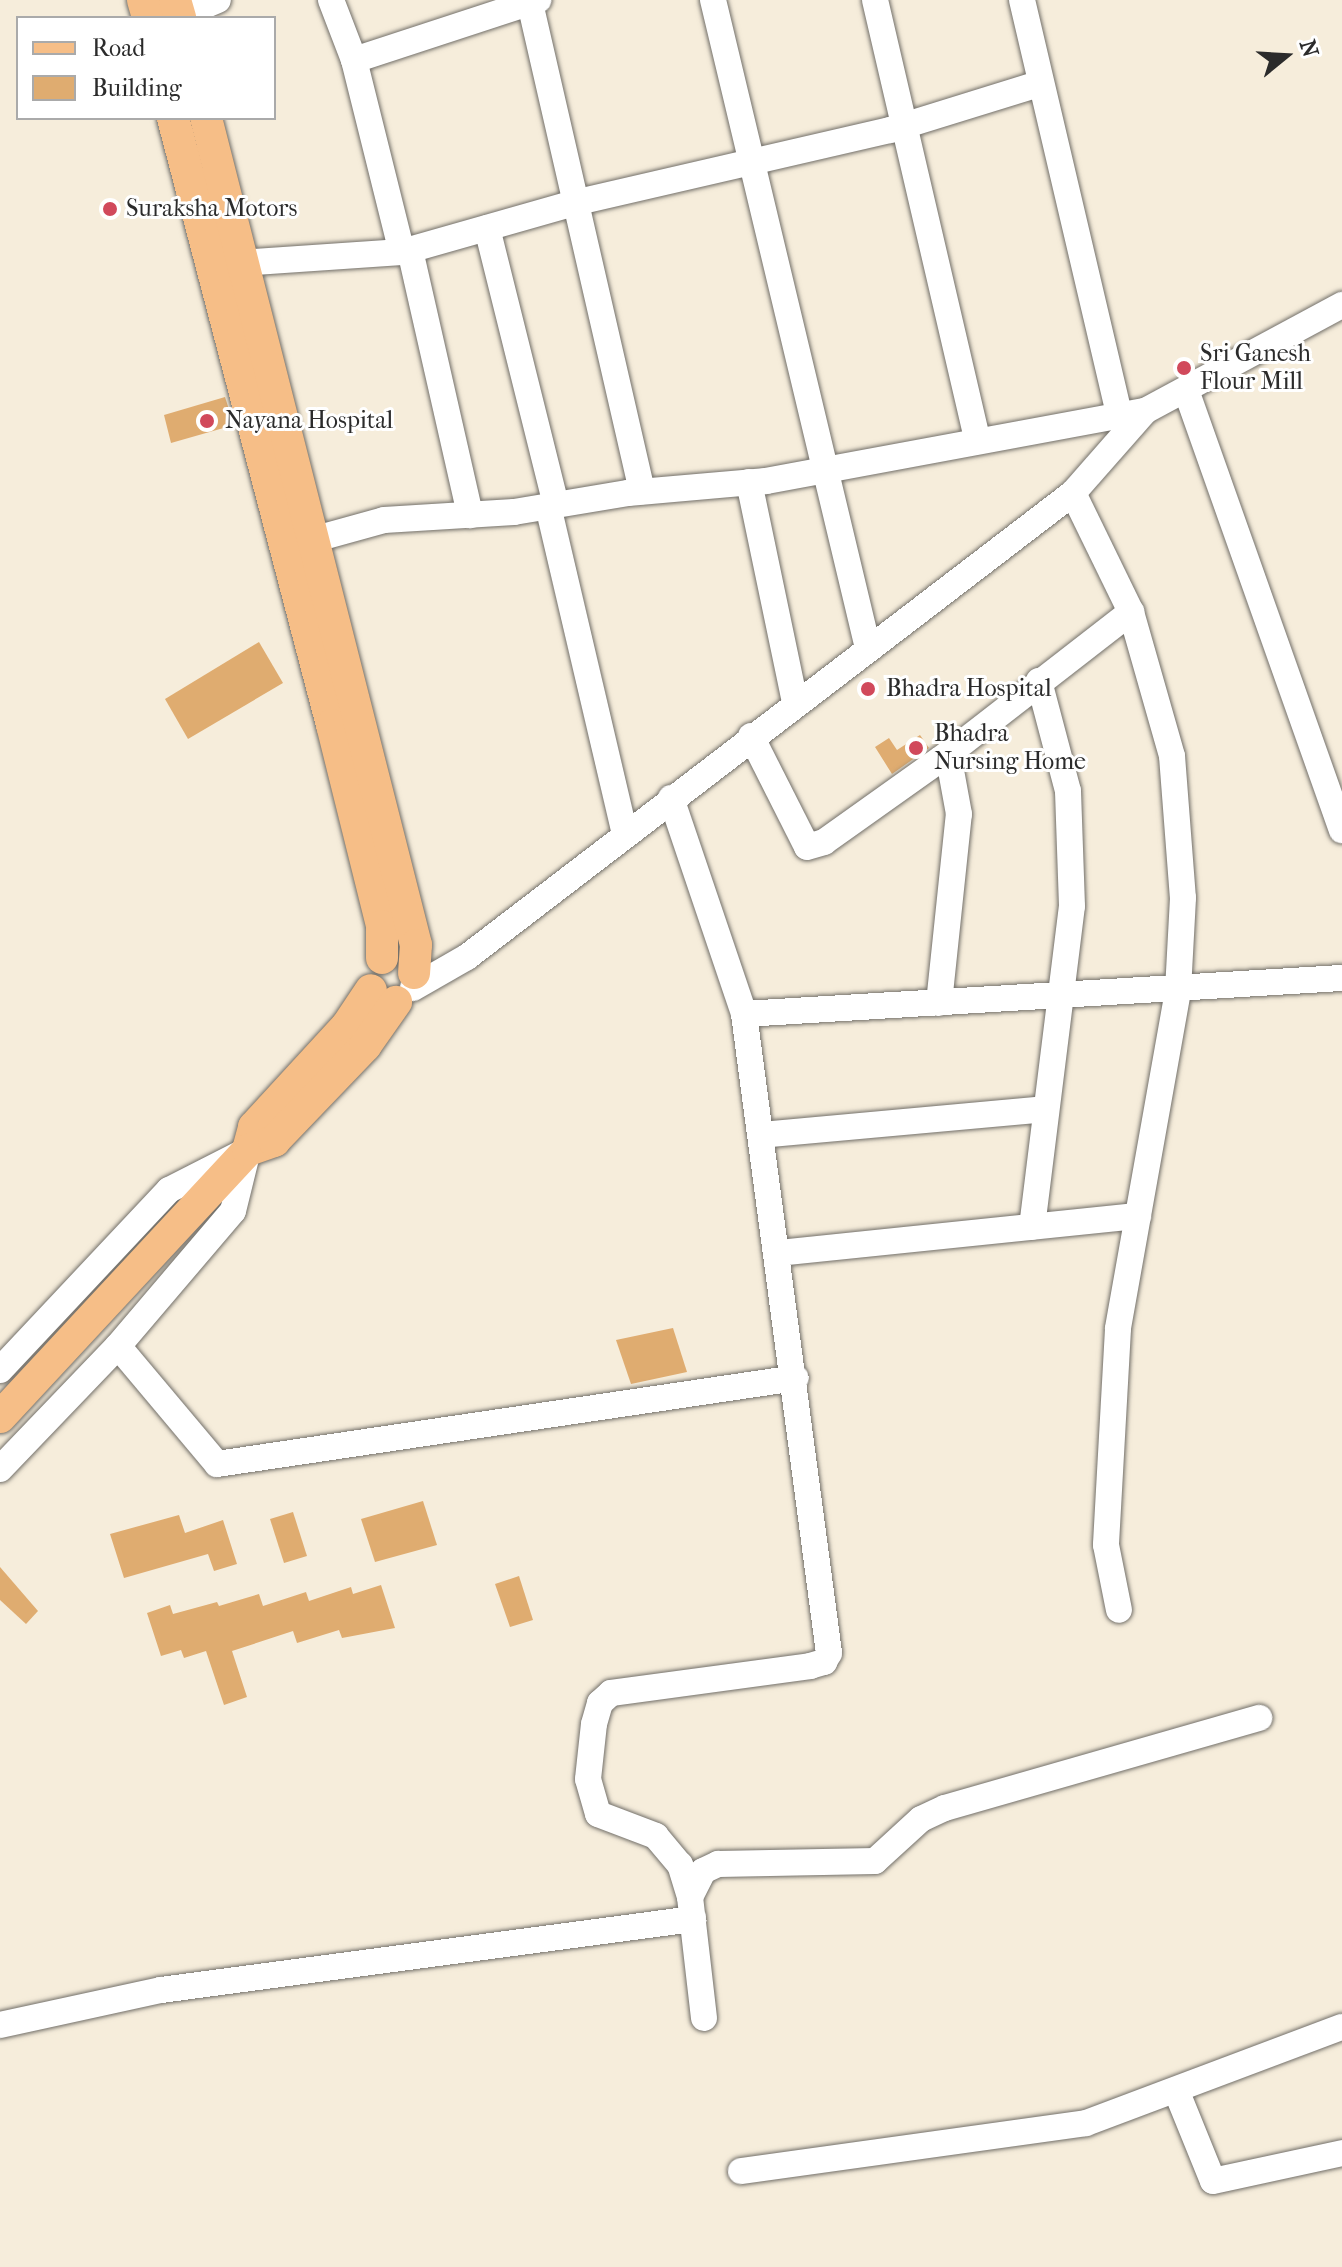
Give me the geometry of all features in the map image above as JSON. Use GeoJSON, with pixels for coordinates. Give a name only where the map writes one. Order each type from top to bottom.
{"type":"FeatureCollection","features":[{"type":"Feature","properties":{"kind":"main road"},"geometry":{"type":"LineString","coordinates":[[174,120],[332,725],[382,926],[382,958],[405,960],[398,988]]}},
{"type":"Feature","properties":{"kind":"main road"},"geometry":{"type":"LineString","coordinates":[[0,1417],[248,1150],[254,1127],[347,1026],[398,988],[416,945],[207,120]]}},
{"type":"Feature","properties":{"kind":"street"},"geometry":{"type":"LineString","coordinates":[[178,11],[218,0]]}},
{"type":"Feature","properties":{"kind":"street"},"geometry":{"type":"LineString","coordinates":[[331,0],[354,60],[406,251],[470,515]]}},
{"type":"Feature","properties":{"kind":"street"},"geometry":{"type":"LineString","coordinates":[[713,0],[868,648]]}},
{"type":"Feature","properties":{"kind":"street"},"geometry":{"type":"LineString","coordinates":[[875,0],[977,439]]}},
{"type":"Feature","properties":{"kind":"street"},"geometry":{"type":"LineString","coordinates":[[1022,0],[1039,84],[1119,415]]}},
{"type":"Feature","properties":{"kind":"street"},"geometry":{"type":"LineString","coordinates":[[354,60],[534,1],[574,203],[642,491]]}},
{"type":"Feature","properties":{"kind":"street"},"geometry":{"type":"LineString","coordinates":[[211,267],[244,260],[406,251],[574,203],[904,126],[1039,84]]}},
{"type":"Feature","properties":{"kind":"street"},"geometry":{"type":"LineString","coordinates":[[487,228],[625,835]]}},
{"type":"Feature","properties":{"kind":"street"},"geometry":{"type":"LineString","coordinates":[[312,540],[384,520],[470,515],[552,506],[642,491],[749,482],[1145,411],[1342,305]]}},
{"type":"Feature","properties":{"kind":"street"},"geometry":{"type":"LineString","coordinates":[[1186,390],[1342,830]]}},
{"type":"Feature","properties":{"kind":"street"},"geometry":{"type":"LineString","coordinates":[[398,988],[467,957],[751,736],[1073,493],[1145,411]]}},
{"type":"Feature","properties":{"kind":"street"},"geometry":{"type":"LineString","coordinates":[[749,482],[795,703]]}},
{"type":"Feature","properties":{"kind":"street"},"geometry":{"type":"LineString","coordinates":[[1073,493],[1131,612],[1172,756],[1183,898],[1178,991],[1118,1329],[1106,1545],[1119,1610]]}},
{"type":"Feature","properties":{"kind":"street"},"geometry":{"type":"LineString","coordinates":[[751,736],[807,847],[824,842],[948,754],[1131,612]]}},
{"type":"Feature","properties":{"kind":"street"},"geometry":{"type":"LineString","coordinates":[[1032,1227],[1058,997],[1072,906],[1068,791],[1039,681]]}},
{"type":"Feature","properties":{"kind":"street"},"geometry":{"type":"LineString","coordinates":[[939,1003],[959,814],[948,754]]}},
{"type":"Feature","properties":{"kind":"street"},"geometry":{"type":"LineString","coordinates":[[671,798],[744,1014],[796,1378],[829,1653],[810,1666],[611,1693],[600,1703],[594,1724],[588,1779],[598,1814],[656,1836],[670,1848],[691,1908],[704,2018]]}},
{"type":"Feature","properties":{"kind":"street"},"geometry":{"type":"LineString","coordinates":[[744,1014],[1178,991],[1342,978]]}},
{"type":"Feature","properties":{"kind":"street"},"geometry":{"type":"LineString","coordinates":[[761,1135],[1045,1109]]}},
{"type":"Feature","properties":{"kind":"street"},"geometry":{"type":"LineString","coordinates":[[0,1469],[118,1346],[233,1211],[248,1150]]}},
{"type":"Feature","properties":{"kind":"street"},"geometry":{"type":"LineString","coordinates":[[0,1370],[169,1190],[248,1150]]}},
{"type":"Feature","properties":{"kind":"street"},"geometry":{"type":"LineString","coordinates":[[778,1253],[1138,1216]]}},
{"type":"Feature","properties":{"kind":"street"},"geometry":{"type":"LineString","coordinates":[[118,1346],[217,1464],[796,1378]]}},
{"type":"Feature","properties":{"kind":"street"},"geometry":{"type":"LineString","coordinates":[[691,1908],[703,1871],[718,1864],[875,1861],[921,1819],[945,1808],[1259,1718]]}},
{"type":"Feature","properties":{"kind":"street"},"geometry":{"type":"LineString","coordinates":[[0,2025],[161,1990],[691,1908]]}},
{"type":"Feature","properties":{"kind":"street"},"geometry":{"type":"LineString","coordinates":[[741,2171],[1033,2133],[1086,2123],[1342,2027]]}},
{"type":"Feature","properties":{"kind":"street"},"geometry":{"type":"LineString","coordinates":[[1176,2090],[1213,2181],[1342,2153]]}},
{"type":"Feature","properties":{"kind":"building"},"geometry":{"type":"Polygon","coordinates":[[[225,397],[234,425],[171,443],[164,415],[225,397]]]}},
{"type":"Feature","properties":{"kind":"building"},"geometry":{"type":"Polygon","coordinates":[[[259,642],[283,683],[188,739],[165,699],[259,642]]]}},
{"type":"Feature","properties":{"kind":"building"},"geometry":{"type":"Polygon","coordinates":[[[920,735],[929,748],[892,774],[875,747],[889,738],[897,750],[920,735]]]}},
{"type":"Feature","properties":{"kind":"building"},"geometry":{"type":"Polygon","coordinates":[[[673,1328],[687,1372],[631,1384],[616,1340],[673,1328]]]}},
{"type":"Feature","properties":{"kind":"building"},"geometry":{"type":"Polygon","coordinates":[[[423,1501],[437,1545],[375,1562],[361,1519],[423,1501]]]}},
{"type":"Feature","properties":{"kind":"building"},"geometry":{"type":"Polygon","coordinates":[[[293,1512],[307,1556],[284,1563],[270,1519],[293,1512]]]}},
{"type":"Feature","properties":{"kind":"building"},"geometry":{"type":"Polygon","coordinates":[[[179,1515],[185,1533],[223,1520],[237,1564],[214,1571],[208,1554],[124,1578],[110,1534],[179,1515]]]}},
{"type":"Feature","properties":{"kind":"building"},"geometry":{"type":"Polygon","coordinates":[[[0,1567],[38,1611],[26,1624],[0,1600],[0,1567]]]}},
{"type":"Feature","properties":{"kind":"building"},"geometry":{"type":"Polygon","coordinates":[[[519,1576],[533,1620],[510,1627],[495,1584],[519,1576]]]}},
{"type":"Feature","properties":{"kind":"building"},"geometry":{"type":"Polygon","coordinates":[[[381,1585],[395,1628],[342,1638],[339,1630],[297,1643],[293,1631],[232,1651],[247,1697],[224,1705],[206,1651],[184,1658],[181,1650],[161,1656],[147,1613],[170,1605],[173,1614],[217,1602],[219,1606],[259,1594],[263,1606],[306,1592],[309,1601],[351,1587],[353,1594],[381,1585]]]}},
{"type":"Feature","properties":{"kind":"place","name":"Suraksha Motors"},"geometry":{"type":"Point","coordinates":[110,209]}},
{"type":"Feature","properties":{"kind":"place","name":"Sri Ganesh Flour Mill"},"geometry":{"type":"Point","coordinates":[1184,368]}},
{"type":"Feature","properties":{"kind":"place","name":"Nayana Hospital"},"geometry":{"type":"Point","coordinates":[207,421]}},
{"type":"Feature","properties":{"kind":"place","name":"Bhadra Hospital"},"geometry":{"type":"Point","coordinates":[868,689]}},
{"type":"Feature","properties":{"kind":"place","name":"Bhadra Nursing Home"},"geometry":{"type":"Point","coordinates":[916,748]}}]}
